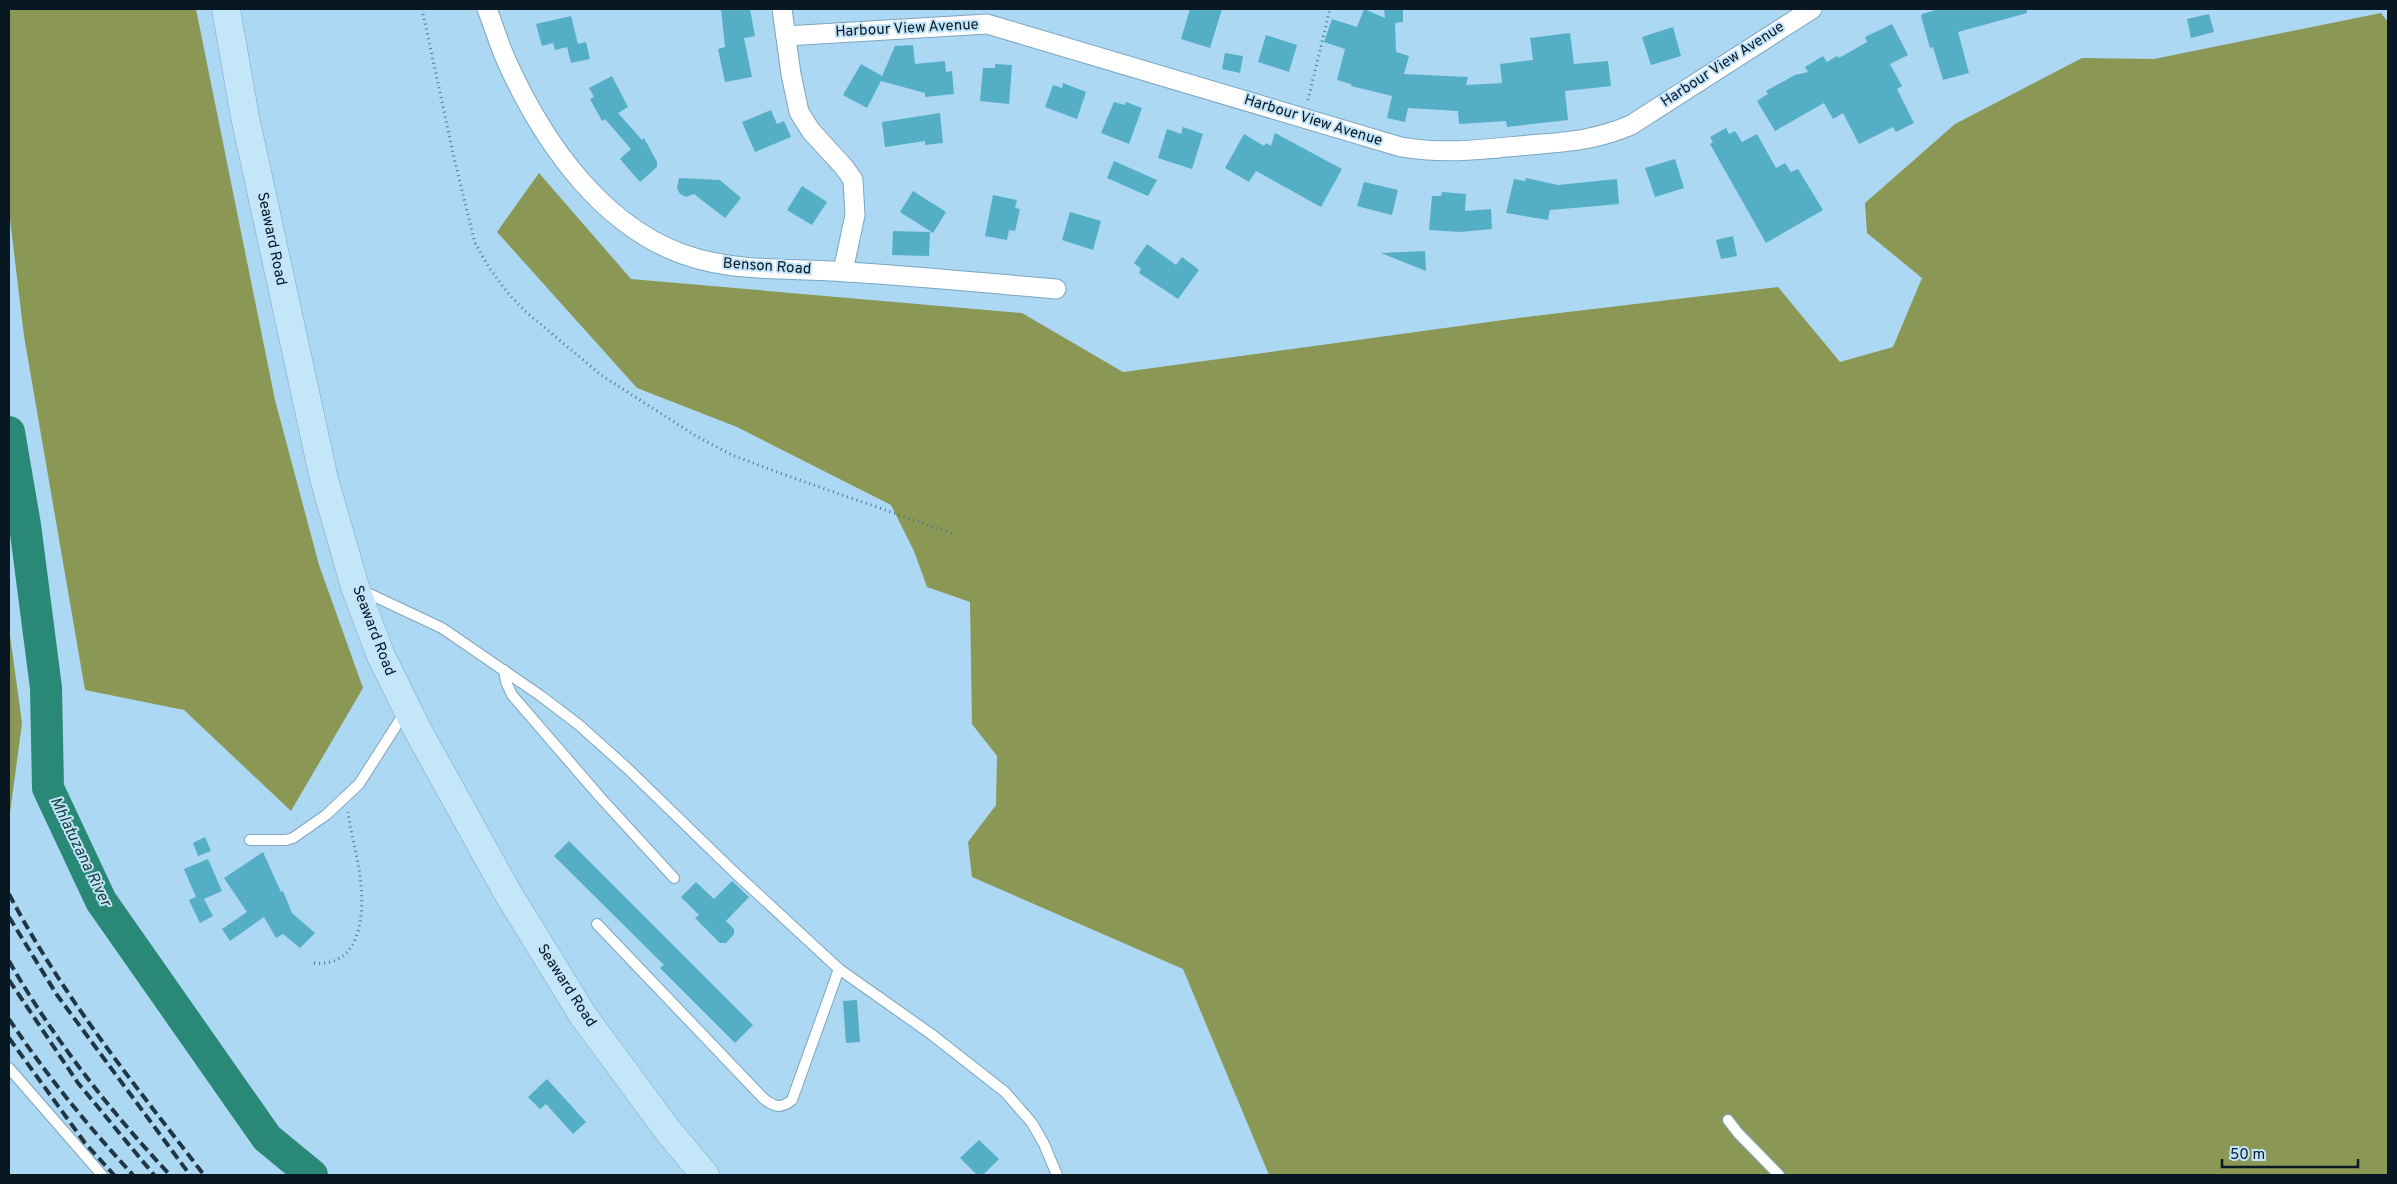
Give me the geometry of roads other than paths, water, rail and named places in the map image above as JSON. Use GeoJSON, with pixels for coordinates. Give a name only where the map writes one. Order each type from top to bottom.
{"type":"FeatureCollection","features":[{"type":"Feature","properties":{"kind":"street","name":"Seaward Road"},"geometry":{"type":"LineString","coordinates":[[226,9],[245,117],[324,479],[355,587],[381,656],[406,710],[506,890],[584,1017],[669,1132],[705,1175]]}},
{"type":"Feature","properties":{"kind":"street","name":"Benson Road"},"geometry":{"type":"LineString","coordinates":[[487,9],[506,61],[526,102],[552,142],[586,186],[616,216],[655,243],[697,259],[743,268],[844,272],[1056,289]]}},
{"type":"Feature","properties":{"kind":"street"},"geometry":{"type":"LineString","coordinates":[[782,9],[791,74],[799,112],[810,131],[844,167],[852,180],[855,215],[844,272]]}},
{"type":"Feature","properties":{"kind":"street","name":"Harbour View Avenue"},"geometry":{"type":"LineString","coordinates":[[786,36],[987,16],[1304,118],[1401,147],[1431,152],[1453,152],[1607,136],[1631,125],[1812,9]]}},
{"type":"Feature","properties":{"kind":"lane"},"geometry":{"type":"LineString","coordinates":[[355,587],[442,628],[504,670],[579,725],[839,969],[930,1034],[1005,1092],[1032,1123],[1044,1144],[1057,1175]]}},
{"type":"Feature","properties":{"kind":"lane"},"geometry":{"type":"LineString","coordinates":[[504,670],[506,682],[512,695],[600,797],[674,878]]}},
{"type":"Feature","properties":{"kind":"lane"},"geometry":{"type":"LineString","coordinates":[[250,840],[293,838],[326,815],[359,784],[406,710]]}},
{"type":"Feature","properties":{"kind":"lane"},"geometry":{"type":"LineString","coordinates":[[597,924],[764,1099],[775,1107],[785,1106],[792,1100],[839,969]]}},
{"type":"Feature","properties":{"kind":"lane"},"geometry":{"type":"LineString","coordinates":[[9,1068],[102,1175]]}},
{"type":"Feature","properties":{"kind":"lane"},"geometry":{"type":"LineString","coordinates":[[1728,1120],[1738,1133],[1779,1175]]}},
{"type":"Feature","properties":{"kind":"waterway","name":"Mhlatuzana River"},"geometry":{"type":"LineString","coordinates":[[9,432],[25,525],[46,688],[48,788],[101,901],[267,1138],[312,1175]]}},
{"type":"Feature","properties":{"kind":"railway"},"geometry":{"type":"LineString","coordinates":[[9,894],[52,968],[100,1039],[204,1175]]}},
{"type":"Feature","properties":{"kind":"railway"},"geometry":{"type":"LineString","coordinates":[[9,917],[57,995],[190,1175]]}},
{"type":"Feature","properties":{"kind":"railway"},"geometry":{"type":"LineString","coordinates":[[9,961],[44,1018],[83,1072],[125,1125],[170,1175]]}},
{"type":"Feature","properties":{"kind":"railway"},"geometry":{"type":"LineString","coordinates":[[9,980],[78,1083],[154,1175]]}},
{"type":"Feature","properties":{"kind":"railway"},"geometry":{"type":"LineString","coordinates":[[9,1019],[68,1100],[133,1175]]}},
{"type":"Feature","properties":{"kind":"railway"},"geometry":{"type":"LineString","coordinates":[[9,1038],[85,1143],[114,1175]]}}]}
